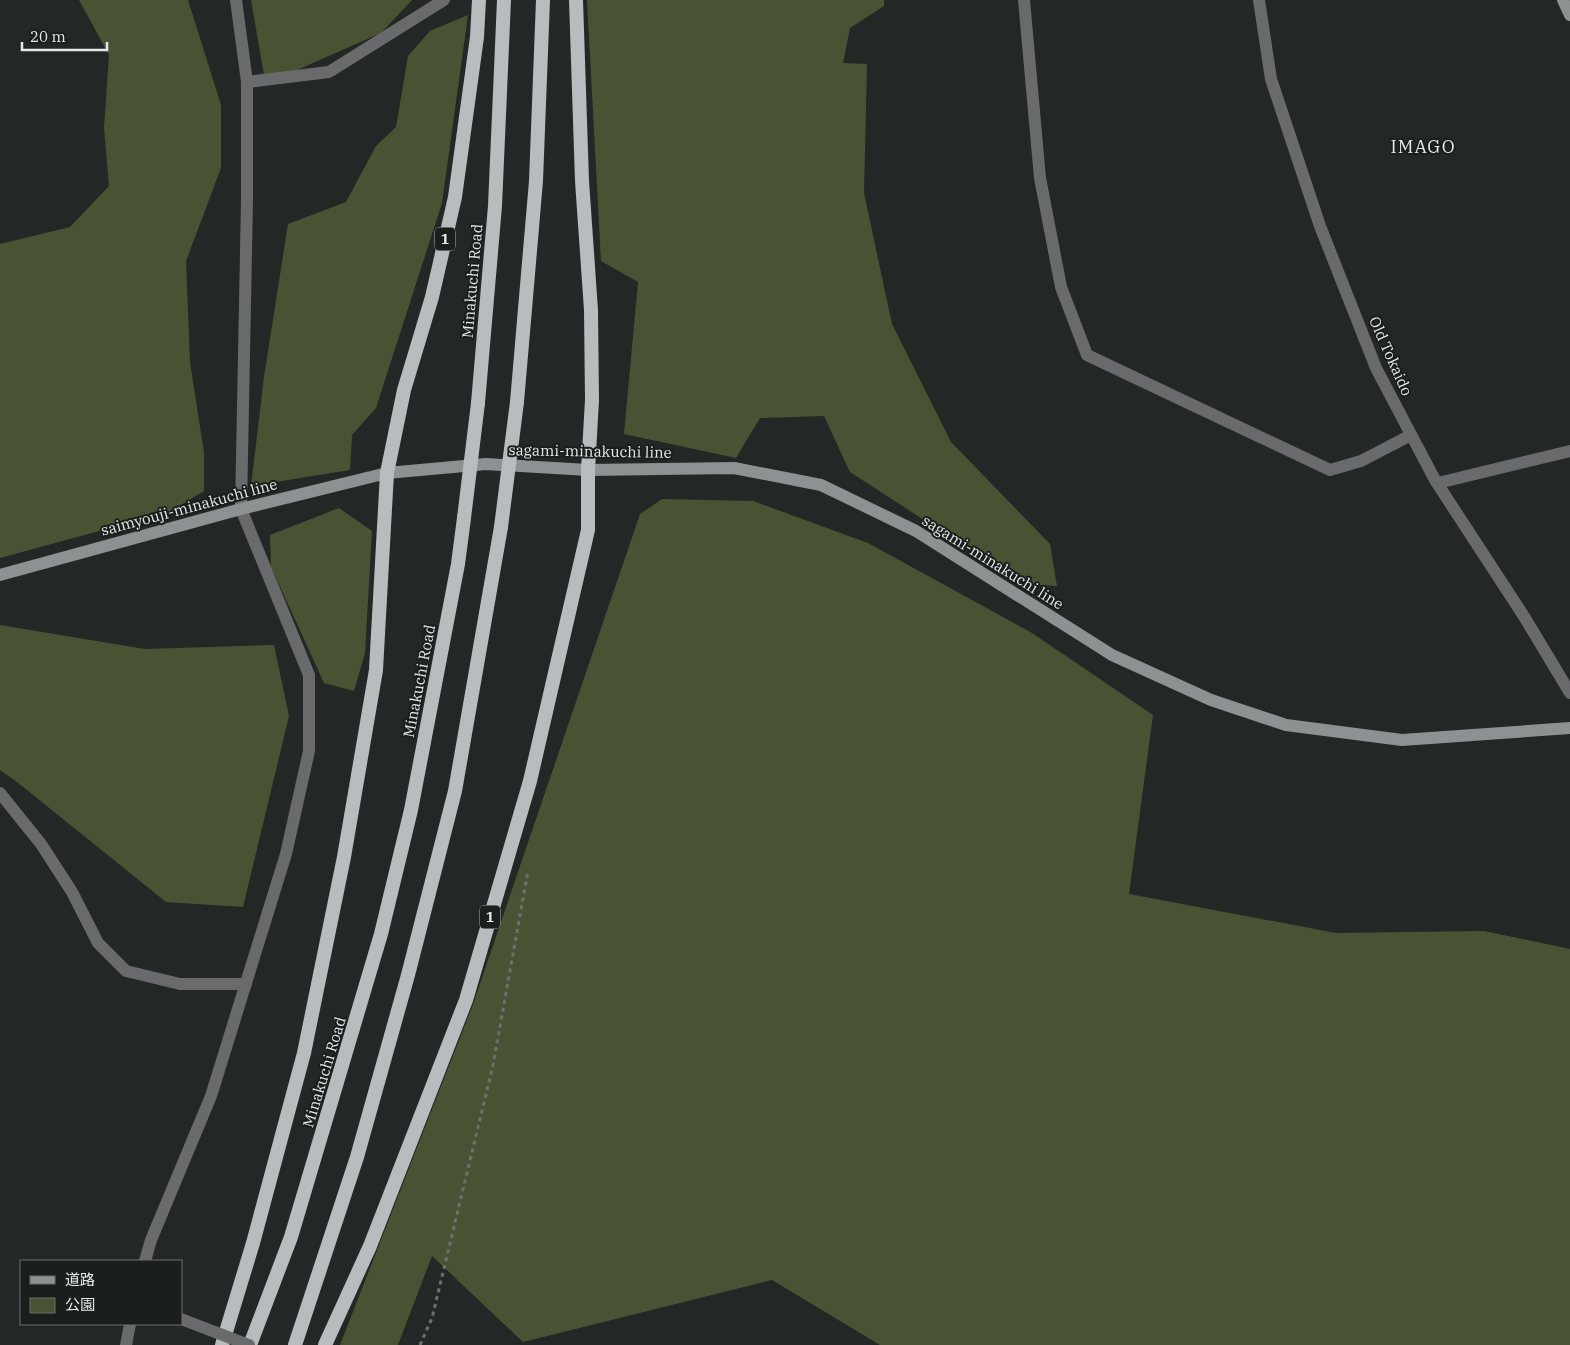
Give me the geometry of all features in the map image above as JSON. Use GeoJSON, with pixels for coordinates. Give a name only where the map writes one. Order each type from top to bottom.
{"type":"FeatureCollection","features":[{"type":"Feature","properties":{"kind":"highway","name":"1"},"geometry":{"type":"LineString","coordinates":[[222,1345],[253,1244],[304,1053],[344,857],[376,670],[387,474],[404,390],[432,297],[455,197],[477,36],[479,0]]}},
{"type":"Feature","properties":{"kind":"highway","name":"Minakuchi Road"},"geometry":{"type":"LineString","coordinates":[[249,1345],[291,1237],[381,934],[411,810],[458,564],[478,403],[495,206],[504,0]]}},
{"type":"Feature","properties":{"kind":"highway"},"geometry":{"type":"LineString","coordinates":[[295,1345],[357,1157],[408,975],[455,791],[501,527],[517,402],[536,181],[543,0]]}},
{"type":"Feature","properties":{"kind":"highway","name":"1"},"geometry":{"type":"LineString","coordinates":[[326,1345],[370,1246],[466,1000],[530,781],[588,530],[588,470],[592,400],[591,310],[582,182],[576,0]]}},
{"type":"Feature","properties":{"kind":"main road"},"geometry":{"type":"LineString","coordinates":[[1562,0],[1570,15]]}},
{"type":"Feature","properties":{"kind":"main road","name":"sagami-minakuchi line"},"geometry":{"type":"LineString","coordinates":[[387,474],[486,464],[588,470],[734,468],[821,485],[916,531],[1112,655],[1211,700],[1286,725],[1402,740],[1570,728]]}},
{"type":"Feature","properties":{"kind":"main road","name":"saimyouji-minakuchi line"},"geometry":{"type":"LineString","coordinates":[[0,576],[241,509],[387,474]]}},
{"type":"Feature","properties":{"kind":"street"},"geometry":{"type":"LineString","coordinates":[[145,1260],[151,1240],[211,1096],[286,854],[309,751],[309,675],[241,509],[247,200],[247,82],[236,0]]}},
{"type":"Feature","properties":{"kind":"street"},"geometry":{"type":"LineString","coordinates":[[420,0],[420,14]]}},
{"type":"Feature","properties":{"kind":"street"},"geometry":{"type":"LineString","coordinates":[[247,82],[329,72],[444,0]]}},
{"type":"Feature","properties":{"kind":"street"},"geometry":{"type":"LineString","coordinates":[[1024,0],[1040,178],[1061,287],[1087,356],[1330,470],[1361,461],[1411,435]]}},
{"type":"Feature","properties":{"kind":"street","name":"Old Tokaido"},"geometry":{"type":"LineString","coordinates":[[1259,0],[1271,79],[1320,226],[1376,368],[1438,483],[1525,618],[1570,694]]}},
{"type":"Feature","properties":{"kind":"street"},"geometry":{"type":"LineString","coordinates":[[1438,483],[1570,451]]}},
{"type":"Feature","properties":{"kind":"street"},"geometry":{"type":"LineString","coordinates":[[0,793],[40,844],[72,892],[98,943],[126,971],[180,984],[246,984]]}},
{"type":"Feature","properties":{"kind":"street"},"geometry":{"type":"LineString","coordinates":[[182,1319],[249,1345]]}},
{"type":"Feature","properties":{"kind":"street"},"geometry":{"type":"LineString","coordinates":[[126,1345],[130,1325]]}},
{"type":"Feature","properties":{"kind":"path"},"geometry":{"type":"LineString","coordinates":[[420,1345],[432,1318],[493,1065],[528,869]]}},
{"type":"Feature","properties":{"kind":"green space"},"geometry":{"type":"Polygon","coordinates":[[[79,0],[188,0],[221,105],[221,168],[186,261],[190,362],[204,453],[204,491],[169,512],[0,558],[0,244],[70,227],[109,186],[104,128],[109,55],[79,0]]]}},
{"type":"Feature","properties":{"kind":"green space"},"geometry":{"type":"Polygon","coordinates":[[[251,0],[412,0],[381,33],[279,78],[264,75],[251,0]]]}},
{"type":"Feature","properties":{"kind":"green space"},"geometry":{"type":"Polygon","coordinates":[[[587,0],[884,0],[884,6],[850,28],[843,63],[867,64],[864,193],[892,324],[951,442],[1050,544],[1057,586],[1023,584],[850,472],[824,416],[760,418],[736,458],[624,434],[638,282],[601,261],[587,0]]]}},
{"type":"Feature","properties":{"kind":"green space"},"geometry":{"type":"Polygon","coordinates":[[[468,15],[442,203],[376,408],[352,435],[350,470],[251,486],[264,377],[288,224],[346,202],[376,146],[396,127],[408,56],[430,31],[468,15]]]}},
{"type":"Feature","properties":{"kind":"green space"},"geometry":{"type":"Polygon","coordinates":[[[662,499],[753,501],[868,543],[1032,633],[1153,715],[1129,894],[1336,933],[1484,931],[1570,949],[1570,1345],[880,1345],[772,1280],[523,1342],[432,1256],[398,1345],[340,1345],[472,1007],[640,514],[662,499]]]}},
{"type":"Feature","properties":{"kind":"green space"},"geometry":{"type":"Polygon","coordinates":[[[339,508],[372,531],[365,653],[354,691],[324,683],[271,567],[270,535],[339,508]]]}},
{"type":"Feature","properties":{"kind":"green space"},"geometry":{"type":"Polygon","coordinates":[[[0,625],[145,649],[274,645],[289,716],[243,907],[166,902],[0,770],[0,625]]]}},
{"type":"Feature","properties":{"kind":"district","name":"IMAGO"},"geometry":{"type":"Point","coordinates":[1423,146]}}]}
